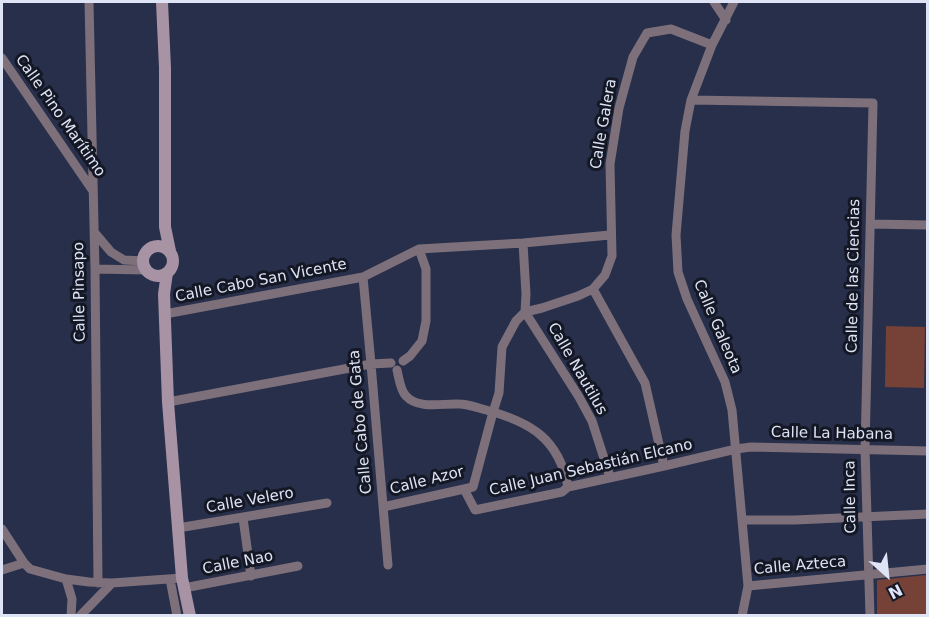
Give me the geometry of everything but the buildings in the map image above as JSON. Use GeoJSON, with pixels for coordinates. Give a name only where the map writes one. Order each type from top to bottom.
{"type":"FeatureCollection","features":[{"type":"Feature","properties":{"kind":"street","name":"Calle Pinsapo"},"geometry":{"type":"LineString","coordinates":[[89,2],[95,269],[98,583]]}},
{"type":"Feature","properties":{"kind":"street"},"geometry":{"type":"LineString","coordinates":[[162,2],[165,68],[165,227],[174,260],[168,273],[164,294],[168,402],[178,528],[177,615]]}},
{"type":"Feature","properties":{"kind":"street"},"geometry":{"type":"LineString","coordinates":[[165,68],[169,2]]}},
{"type":"Feature","properties":{"kind":"street"},"geometry":{"type":"LineString","coordinates":[[714,2],[726,20]]}},
{"type":"Feature","properties":{"kind":"street","name":"Calle Galeota"},"geometry":{"type":"LineString","coordinates":[[734,2],[712,45],[691,100],[685,131],[676,235],[678,272],[687,299],[725,382],[732,410],[748,586],[742,615]]}},
{"type":"Feature","properties":{"kind":"street","name":"Calle Galera"},"geometry":{"type":"LineString","coordinates":[[593,289],[605,275],[612,256],[610,164],[620,108],[633,57],[647,33],[671,29],[712,45]]}},
{"type":"Feature","properties":{"kind":"street","name":"Calle Pino Marítimo"},"geometry":{"type":"LineString","coordinates":[[2,59],[93,190]]}},
{"type":"Feature","properties":{"kind":"street","name":"Calle de las Ciencias"},"geometry":{"type":"LineString","coordinates":[[691,100],[873,103],[865,449]]}},
{"type":"Feature","properties":{"kind":"street"},"geometry":{"type":"LineString","coordinates":[[870,224],[927,225]]}},
{"type":"Feature","properties":{"kind":"street"},"geometry":{"type":"LineString","coordinates":[[164,294],[146,268],[144,256],[165,227]]}},
{"type":"Feature","properties":{"kind":"street"},"geometry":{"type":"LineString","coordinates":[[94,232],[111,252],[124,260],[146,268],[159,276],[168,273]]}},
{"type":"Feature","properties":{"kind":"street"},"geometry":{"type":"LineString","coordinates":[[168,402],[371,364],[403,368],[403,361],[410,356],[422,340],[426,321],[426,269],[419,249],[610,235]]}},
{"type":"Feature","properties":{"kind":"street"},"geometry":{"type":"LineString","coordinates":[[523,243],[525,312]]}},
{"type":"Feature","properties":{"kind":"street"},"geometry":{"type":"LineString","coordinates":[[150,247],[162,246],[170,251]]}},
{"type":"Feature","properties":{"kind":"street","name":"Calle Cabo San Vicente"},"geometry":{"type":"LineString","coordinates":[[165,314],[363,277],[419,249]]}},
{"type":"Feature","properties":{"kind":"street"},"geometry":{"type":"LineString","coordinates":[[95,269],[146,268]]}},
{"type":"Feature","properties":{"kind":"street","name":"Calle Cabo de Gata"},"geometry":{"type":"LineString","coordinates":[[363,277],[388,565]]}},
{"type":"Feature","properties":{"kind":"street"},"geometry":{"type":"LineString","coordinates":[[493,412],[499,393],[502,347],[516,321],[525,312],[578,296],[593,289],[645,383],[664,466]]}},
{"type":"Feature","properties":{"kind":"street","name":"Calle Nautilus"},"geometry":{"type":"LineString","coordinates":[[525,312],[592,421],[610,477]]}},
{"type":"Feature","properties":{"kind":"street"},"geometry":{"type":"LineString","coordinates":[[394,367],[404,396],[416,403],[462,404],[523,422],[543,437],[558,455],[565,470],[568,487]]}},
{"type":"Feature","properties":{"kind":"street","name":"Calle Azor"},"geometry":{"type":"LineString","coordinates":[[383,507],[473,487],[493,412]]}},
{"type":"Feature","properties":{"kind":"street","name":"Calle La Habana"},"geometry":{"type":"LineString","coordinates":[[736,448],[927,451]]}},
{"type":"Feature","properties":{"kind":"street","name":"Calle Juan Sebastián Elcano"},"geometry":{"type":"LineString","coordinates":[[464,489],[475,510],[562,492],[568,487],[736,448]]}},
{"type":"Feature","properties":{"kind":"street","name":"Calle Inca"},"geometry":{"type":"LineString","coordinates":[[865,449],[870,615]]}},
{"type":"Feature","properties":{"kind":"street","name":"Calle Velero"},"geometry":{"type":"LineString","coordinates":[[178,528],[327,503]]}},
{"type":"Feature","properties":{"kind":"street"},"geometry":{"type":"LineString","coordinates":[[742,520],[927,514]]}},
{"type":"Feature","properties":{"kind":"street"},"geometry":{"type":"LineString","coordinates":[[243,518],[251,576]]}},
{"type":"Feature","properties":{"kind":"street"},"geometry":{"type":"LineString","coordinates":[[2,529],[24,563],[2,570]]}},
{"type":"Feature","properties":{"kind":"street","name":"Calle Nao"},"geometry":{"type":"LineString","coordinates":[[24,563],[30,569],[66,579],[98,583],[179,582],[251,576],[298,566]]}},
{"type":"Feature","properties":{"kind":"street","name":"Calle Azteca"},"geometry":{"type":"LineString","coordinates":[[748,586],[927,569]]}},
{"type":"Feature","properties":{"kind":"street"},"geometry":{"type":"LineString","coordinates":[[66,579],[72,599],[71,615]]}},
{"type":"Feature","properties":{"kind":"street"},"geometry":{"type":"LineString","coordinates":[[179,582],[190,615]]}},
{"type":"Feature","properties":{"kind":"street"},"geometry":{"type":"LineString","coordinates":[[80,615],[112,583]]}},
{"type":"Feature","properties":{"kind":"shaded area"},"geometry":{"type":"Polygon","coordinates":[[[886,326],[925,327],[924,388],[885,387],[886,326]]]}},
{"type":"Feature","properties":{"kind":"shaded area"},"geometry":{"type":"Polygon","coordinates":[[[927,575],[927,615],[877,615],[877,580],[927,575]]]}}]}
